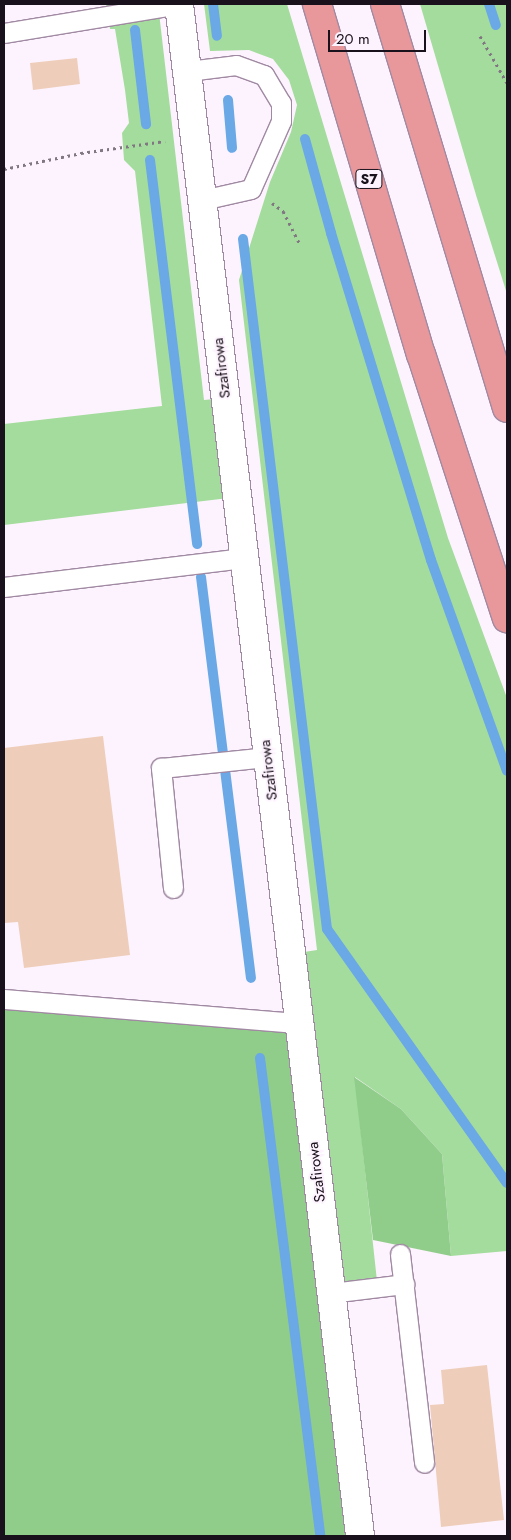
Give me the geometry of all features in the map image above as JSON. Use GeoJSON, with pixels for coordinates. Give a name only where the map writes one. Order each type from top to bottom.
{"type":"FeatureCollection","features":[{"type":"Feature","properties":{"kind":"highway","name":"S7"},"geometry":{"type":"LineString","coordinates":[[317,4],[421,354],[507,618]]}},
{"type":"Feature","properties":{"kind":"highway"},"geometry":{"type":"LineString","coordinates":[[385,4],[507,408]]}},
{"type":"Feature","properties":{"kind":"street","name":"Szafirowa"},"geometry":{"type":"LineString","coordinates":[[179,4],[360,1536]]}},
{"type":"Feature","properties":{"kind":"lane"},"geometry":{"type":"LineString","coordinates":[[4,33],[179,4]]}},
{"type":"Feature","properties":{"kind":"lane"},"geometry":{"type":"LineString","coordinates":[[188,70],[236,65],[264,75],[281,103],[281,121],[250,189],[202,200]]}},
{"type":"Feature","properties":{"kind":"lane"},"geometry":{"type":"LineString","coordinates":[[4,587],[244,558]]}},
{"type":"Feature","properties":{"kind":"lane"},"geometry":{"type":"LineString","coordinates":[[173,888],[161,768],[268,757]]}},
{"type":"Feature","properties":{"kind":"lane"},"geometry":{"type":"LineString","coordinates":[[4,1000],[299,1023]]}},
{"type":"Feature","properties":{"kind":"lane"},"geometry":{"type":"LineString","coordinates":[[400,1254],[424,1463]]}},
{"type":"Feature","properties":{"kind":"lane"},"geometry":{"type":"LineString","coordinates":[[331,1293],[404,1284]]}},
{"type":"Feature","properties":{"kind":"path"},"geometry":{"type":"LineString","coordinates":[[480,36],[507,83]]}},
{"type":"Feature","properties":{"kind":"path"},"geometry":{"type":"LineString","coordinates":[[4,169],[81,153],[196,138]]}},
{"type":"Feature","properties":{"kind":"path"},"geometry":{"type":"LineString","coordinates":[[250,189],[283,211],[299,242]]}},
{"type":"Feature","properties":{"kind":"green space"},"geometry":{"type":"Polygon","coordinates":[[[106,4],[158,4],[204,400],[225,398],[237,497],[4,525],[4,424],[162,406],[135,171],[124,160],[122,133],[129,123],[125,90],[115,29],[110,29],[106,4]]]}},
{"type":"Feature","properties":{"kind":"green space"},"geometry":{"type":"Polygon","coordinates":[[[204,4],[287,4],[448,538],[507,698],[507,1251],[451,1256],[442,1154],[401,1109],[355,1077],[377,1281],[330,1287],[291,954],[317,950],[239,280],[270,182],[291,132],[297,105],[289,80],[273,59],[249,50],[210,51],[204,4]]]}},
{"type":"Feature","properties":{"kind":"green space"},"geometry":{"type":"Polygon","coordinates":[[[420,4],[507,4],[507,294],[476,195],[420,4]]]}},
{"type":"Feature","properties":{"kind":"green space"},"geometry":{"type":"Polygon","coordinates":[[[4,999],[299,1023],[360,1536],[4,1536],[4,999]]]}},
{"type":"Feature","properties":{"kind":"green space"},"geometry":{"type":"Polygon","coordinates":[[[354,1077],[401,1109],[442,1154],[451,1256],[373,1240],[354,1077]]]}},
{"type":"Feature","properties":{"kind":"building"},"geometry":{"type":"Polygon","coordinates":[[[77,58],[80,84],[33,90],[30,63],[77,58]]]}},
{"type":"Feature","properties":{"kind":"building"},"geometry":{"type":"Polygon","coordinates":[[[103,736],[130,955],[24,968],[18,922],[4,923],[4,748],[103,736]]]}},
{"type":"Feature","properties":{"kind":"building"},"geometry":{"type":"Polygon","coordinates":[[[487,1365],[504,1520],[441,1527],[430,1405],[444,1404],[441,1370],[487,1365]]]}},
{"type":"Feature","properties":{"kind":"waterway"},"geometry":{"type":"LineString","coordinates":[[213,4],[217,36]]}},
{"type":"Feature","properties":{"kind":"waterway"},"geometry":{"type":"LineString","coordinates":[[489,4],[496,25]]}},
{"type":"Feature","properties":{"kind":"waterway"},"geometry":{"type":"LineString","coordinates":[[135,30],[146,124]]}},
{"type":"Feature","properties":{"kind":"waterway"},"geometry":{"type":"LineString","coordinates":[[228,100],[232,148]]}},
{"type":"Feature","properties":{"kind":"waterway"},"geometry":{"type":"LineString","coordinates":[[305,139],[331,233],[431,560],[507,771]]}},
{"type":"Feature","properties":{"kind":"waterway"},"geometry":{"type":"LineString","coordinates":[[150,160],[197,544]]}},
{"type":"Feature","properties":{"kind":"waterway"},"geometry":{"type":"LineString","coordinates":[[243,239],[327,929],[507,1183]]}},
{"type":"Feature","properties":{"kind":"waterway"},"geometry":{"type":"LineString","coordinates":[[201,577],[251,978]]}},
{"type":"Feature","properties":{"kind":"waterway"},"geometry":{"type":"LineString","coordinates":[[260,1058],[320,1536]]}}]}
